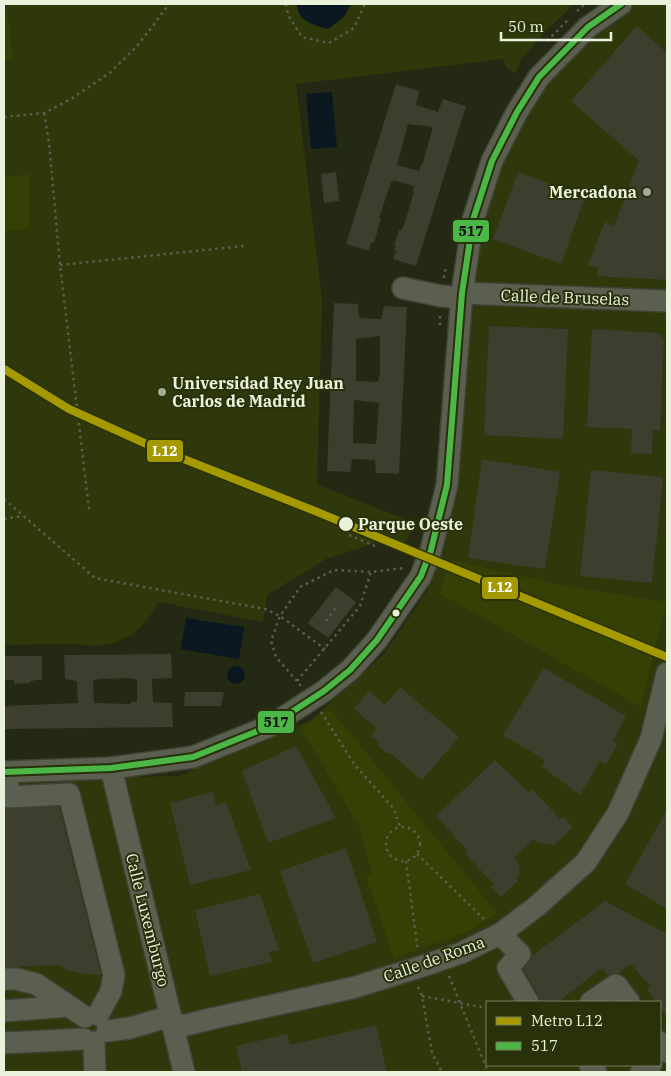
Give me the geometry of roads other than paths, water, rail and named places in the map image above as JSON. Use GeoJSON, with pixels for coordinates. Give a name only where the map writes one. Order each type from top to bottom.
{"type":"FeatureCollection","features":[{"type":"Feature","properties":{"kind":"street"},"geometry":{"type":"LineString","coordinates":[[95,1072],[90,1025],[111,991],[114,975],[69,794],[8,797],[6,772],[111,768],[193,757],[270,726],[313,699],[350,670],[377,640],[420,576],[431,550],[447,485],[462,295],[473,220],[492,161],[517,112],[538,77],[588,27],[620,4]]}},
{"type":"Feature","properties":{"kind":"street","name":"Calle de Bruselas"},"geometry":{"type":"LineString","coordinates":[[403,288],[441,296],[667,301]]}},
{"type":"Feature","properties":{"kind":"street","name":"Calle de Roma"},"geometry":{"type":"LineString","coordinates":[[90,1025],[130,1028],[210,1019],[352,988],[420,968],[461,953],[494,928],[537,906],[586,862],[618,813],[651,739],[667,673]]}},
{"type":"Feature","properties":{"kind":"street","name":"Calle Luxemburgo"},"geometry":{"type":"LineString","coordinates":[[111,768],[184,1072]]}},
{"type":"Feature","properties":{"kind":"street"},"geometry":{"type":"LineString","coordinates":[[494,928],[520,954],[508,968],[527,1001]]}},
{"type":"Feature","properties":{"kind":"street"},"geometry":{"type":"LineString","coordinates":[[4,979],[16,979],[36,984],[90,1025]]}},
{"type":"Feature","properties":{"kind":"street"},"geometry":{"type":"LineString","coordinates":[[592,1001],[616,985],[628,1001]]}},
{"type":"Feature","properties":{"kind":"street"},"geometry":{"type":"LineString","coordinates":[[4,1011],[90,1025]]}},
{"type":"Feature","properties":{"kind":"street"},"geometry":{"type":"LineString","coordinates":[[4,1044],[90,1025]]}},
{"type":"Feature","properties":{"kind":"metro line","name":"L12"},"geometry":{"type":"LineString","coordinates":[[4,369],[69,409],[151,446],[315,511],[667,657]]}},
{"type":"Feature","properties":{"kind":"place","name":"Mercadona"},"geometry":{"type":"Point","coordinates":[647,192]}},
{"type":"Feature","properties":{"kind":"place","name":"Universidad Rey Juan Carlos de Madrid"},"geometry":{"type":"Point","coordinates":[162,392]}},
{"type":"Feature","properties":{"kind":"place","name":"Parque Oeste"},"geometry":{"type":"Point","coordinates":[346,524]}}]}
